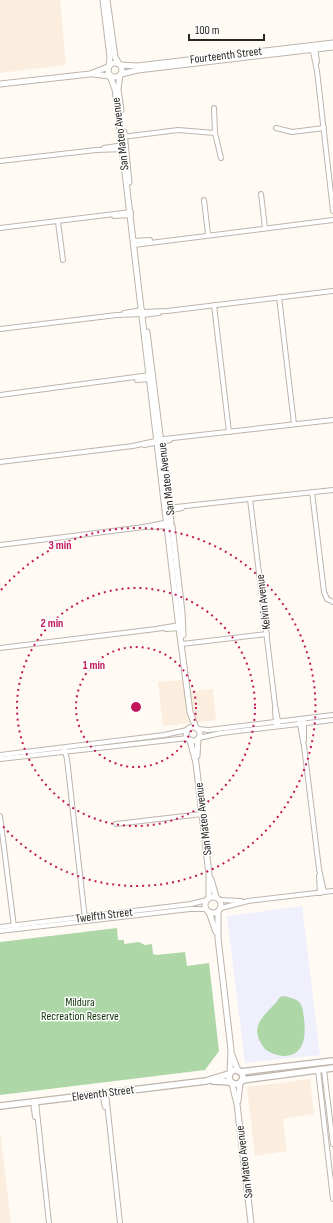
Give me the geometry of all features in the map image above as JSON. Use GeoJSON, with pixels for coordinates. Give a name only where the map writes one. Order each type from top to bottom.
{"type":"FeatureCollection","features":[{"type":"Feature","properties":{"kind":"main road"},"geometry":{"type":"LineString","coordinates":[[333,1061],[239,1071],[241,1081],[333,1068]]}},
{"type":"Feature","properties":{"kind":"main road"},"geometry":{"type":"LineString","coordinates":[[320,1062],[321,1070]]}},
{"type":"Feature","properties":{"kind":"main road","name":"Eleventh Street"},"geometry":{"type":"LineString","coordinates":[[206,1081],[239,1071]]}},
{"type":"Feature","properties":{"kind":"main road"},"geometry":{"type":"LineString","coordinates":[[230,1073],[231,1083]]}},
{"type":"Feature","properties":{"kind":"main road","name":"Eleventh Street"},"geometry":{"type":"LineString","coordinates":[[0,1106],[206,1081],[231,1083],[241,1081]]}},
{"type":"Feature","properties":{"kind":"street"},"geometry":{"type":"LineString","coordinates":[[103,0],[110,57],[108,67],[110,76]]}},
{"type":"Feature","properties":{"kind":"street"},"geometry":{"type":"LineString","coordinates":[[0,84],[90,74],[116,78],[120,75],[122,70],[115,57],[107,0]]}},
{"type":"Feature","properties":{"kind":"street","name":"Fourteenth Street"},"geometry":{"type":"LineString","coordinates":[[120,75],[138,70],[314,47],[333,43]]}},
{"type":"Feature","properties":{"kind":"street","name":"Fourteenth Street"},"geometry":{"type":"LineString","coordinates":[[119,65],[137,66],[333,46]]}},
{"type":"Feature","properties":{"kind":"street"},"geometry":{"type":"LineString","coordinates":[[314,47],[333,211]]}},
{"type":"Feature","properties":{"kind":"street"},"geometry":{"type":"LineString","coordinates":[[90,74],[108,67],[112,63],[119,65]]}},
{"type":"Feature","properties":{"kind":"street","name":"San Mateo Avenue"},"geometry":{"type":"LineString","coordinates":[[120,75],[118,89],[122,137]]}},
{"type":"Feature","properties":{"kind":"street","name":"San Mateo Avenue"},"geometry":{"type":"LineString","coordinates":[[110,76],[115,89],[129,180],[128,192],[181,626],[190,712],[188,730],[189,739],[196,763],[210,874],[218,899]]}},
{"type":"Feature","properties":{"kind":"street"},"geometry":{"type":"LineString","coordinates":[[214,108],[215,133],[221,158]]}},
{"type":"Feature","properties":{"kind":"street"},"geometry":{"type":"LineString","coordinates":[[276,128],[287,132],[324,128]]}},
{"type":"Feature","properties":{"kind":"street"},"geometry":{"type":"LineString","coordinates":[[122,137],[178,130],[215,133]]}},
{"type":"Feature","properties":{"kind":"street"},"geometry":{"type":"LineString","coordinates":[[0,161],[124,147]]}},
{"type":"Feature","properties":{"kind":"street"},"geometry":{"type":"LineString","coordinates":[[261,194],[265,228]]}},
{"type":"Feature","properties":{"kind":"street"},"geometry":{"type":"LineString","coordinates":[[204,200],[208,234]]}},
{"type":"Feature","properties":{"kind":"street"},"geometry":{"type":"LineString","coordinates":[[0,228],[131,213]]}},
{"type":"Feature","properties":{"kind":"street"},"geometry":{"type":"LineString","coordinates":[[134,243],[333,220]]}},
{"type":"Feature","properties":{"kind":"street"},"geometry":{"type":"LineString","coordinates":[[58,222],[63,260]]}},
{"type":"Feature","properties":{"kind":"street"},"geometry":{"type":"LineString","coordinates":[[0,329],[333,291]]}},
{"type":"Feature","properties":{"kind":"street"},"geometry":{"type":"LineString","coordinates":[[279,297],[294,424]]}},
{"type":"Feature","properties":{"kind":"street"},"geometry":{"type":"LineString","coordinates":[[214,305],[229,432]]}},
{"type":"Feature","properties":{"kind":"street"},"geometry":{"type":"LineString","coordinates":[[0,395],[151,377]]}},
{"type":"Feature","properties":{"kind":"street"},"geometry":{"type":"LineString","coordinates":[[0,462],[133,446],[180,438],[333,420]]}},
{"type":"Feature","properties":{"kind":"street"},"geometry":{"type":"LineString","coordinates":[[167,509],[333,490]]}},
{"type":"Feature","properties":{"kind":"street"},"geometry":{"type":"LineString","coordinates":[[312,492],[324,592],[327,599],[333,602]]}},
{"type":"Feature","properties":{"kind":"street","name":"Kelvin Avenue"},"geometry":{"type":"LineString","coordinates":[[250,499],[278,724]]}},
{"type":"Feature","properties":{"kind":"street"},"geometry":{"type":"LineString","coordinates":[[0,545],[169,524]]}},
{"type":"Feature","properties":{"kind":"street"},"geometry":{"type":"LineString","coordinates":[[0,648],[181,626]]}},
{"type":"Feature","properties":{"kind":"street"},"geometry":{"type":"LineString","coordinates":[[182,644],[267,634]]}},
{"type":"Feature","properties":{"kind":"street","name":"San Mateo Avenue"},"geometry":{"type":"LineString","coordinates":[[190,712],[200,734],[198,739],[196,763]]}},
{"type":"Feature","properties":{"kind":"street"},"geometry":{"type":"LineString","coordinates":[[0,755],[198,739],[221,733],[333,715]]}},
{"type":"Feature","properties":{"kind":"street"},"geometry":{"type":"LineString","coordinates":[[301,721],[333,720]]}},
{"type":"Feature","properties":{"kind":"street"},"geometry":{"type":"LineString","coordinates":[[301,721],[322,892]]}},
{"type":"Feature","properties":{"kind":"street"},"geometry":{"type":"LineString","coordinates":[[0,759],[176,734],[197,728],[209,730],[278,724]]}},
{"type":"Feature","properties":{"kind":"street"},"geometry":{"type":"LineString","coordinates":[[65,749],[85,919]]}},
{"type":"Feature","properties":{"kind":"street"},"geometry":{"type":"LineString","coordinates":[[116,824],[202,814]]}},
{"type":"Feature","properties":{"kind":"street"},"geometry":{"type":"LineString","coordinates":[[0,816],[14,928]]}},
{"type":"Feature","properties":{"kind":"street","name":"San Mateo Avenue"},"geometry":{"type":"LineString","coordinates":[[208,899],[210,874]]}},
{"type":"Feature","properties":{"kind":"street"},"geometry":{"type":"LineString","coordinates":[[207,911],[214,913],[248,901],[333,891]]}},
{"type":"Feature","properties":{"kind":"street"},"geometry":{"type":"LineString","coordinates":[[218,938],[205,904],[208,899],[248,901]]}},
{"type":"Feature","properties":{"kind":"street","name":"Twelfth Street"},"geometry":{"type":"LineString","coordinates":[[0,932],[14,928],[191,904],[208,899]]}},
{"type":"Feature","properties":{"kind":"street"},"geometry":{"type":"LineString","coordinates":[[218,899],[218,938],[231,1050],[230,1073]]}},
{"type":"Feature","properties":{"kind":"street","name":"Twelfth Street"},"geometry":{"type":"LineString","coordinates":[[85,919],[197,908],[207,911]]}},
{"type":"Feature","properties":{"kind":"street","name":"Twelfth Street"},"geometry":{"type":"LineString","coordinates":[[0,927],[14,928]]}},
{"type":"Feature","properties":{"kind":"street"},"geometry":{"type":"LineString","coordinates":[[231,1050],[239,1071]]}},
{"type":"Feature","properties":{"kind":"street"},"geometry":{"type":"LineString","coordinates":[[321,1070],[328,1100],[333,1144],[327,1145]]}},
{"type":"Feature","properties":{"kind":"street"},"geometry":{"type":"LineString","coordinates":[[321,1070],[324,1124],[331,1168],[333,1199]]}},
{"type":"Feature","properties":{"kind":"street","name":"San Mateo Avenue"},"geometry":{"type":"LineString","coordinates":[[237,1104],[241,1081]]}},
{"type":"Feature","properties":{"kind":"street","name":"San Mateo Avenue"},"geometry":{"type":"LineString","coordinates":[[231,1083],[237,1104],[251,1222]]}},
{"type":"Feature","properties":{"kind":"street"},"geometry":{"type":"LineString","coordinates":[[104,1093],[120,1223]]}},
{"type":"Feature","properties":{"kind":"street"},"geometry":{"type":"LineString","coordinates":[[322,1101],[328,1100]]}},
{"type":"Feature","properties":{"kind":"street"},"geometry":{"type":"LineString","coordinates":[[34,1102],[49,1223]]}},
{"type":"Feature","properties":{"kind":"street"},"geometry":{"type":"LineString","coordinates":[[324,1124],[330,1123]]}},
{"type":"Feature","properties":{"kind":"shaded area"},"geometry":{"type":"Polygon","coordinates":[[[0,0],[60,0],[66,65],[0,73],[0,0]]]}},
{"type":"Feature","properties":{"kind":"shaded area"},"geometry":{"type":"Polygon","coordinates":[[[182,680],[184,692],[213,689],[216,720],[163,726],[158,682],[182,680]]]}},
{"type":"Feature","properties":{"kind":"shaded area"},"geometry":{"type":"Polygon","coordinates":[[[302,906],[320,1055],[245,1063],[227,916],[302,906]]]}},
{"type":"Feature","properties":{"kind":"shaded area"},"geometry":{"type":"Polygon","coordinates":[[[310,1079],[314,1114],[283,1119],[287,1151],[255,1156],[247,1087],[310,1079]]]}},
{"type":"Feature","properties":{"kind":"shaded area"},"geometry":{"type":"Polygon","coordinates":[[[0,1130],[11,1223],[0,1223],[0,1130]]]}},
{"type":"Feature","properties":{"kind":"green space","name":"Mildura Recreation Reserve"},"geometry":{"type":"Polygon","coordinates":[[[117,928],[118,940],[124,940],[124,944],[139,942],[145,945],[152,944],[153,954],[156,955],[185,952],[187,966],[209,963],[219,1051],[205,1070],[0,1095],[0,942],[117,928]]]}},
{"type":"Feature","properties":{"kind":"green space"},"geometry":{"type":"Polygon","coordinates":[[[283,996],[296,1000],[301,1004],[305,1032],[300,1049],[290,1055],[282,1056],[273,1054],[265,1049],[260,1041],[257,1029],[262,1018],[280,997],[283,996]]]}}]}
